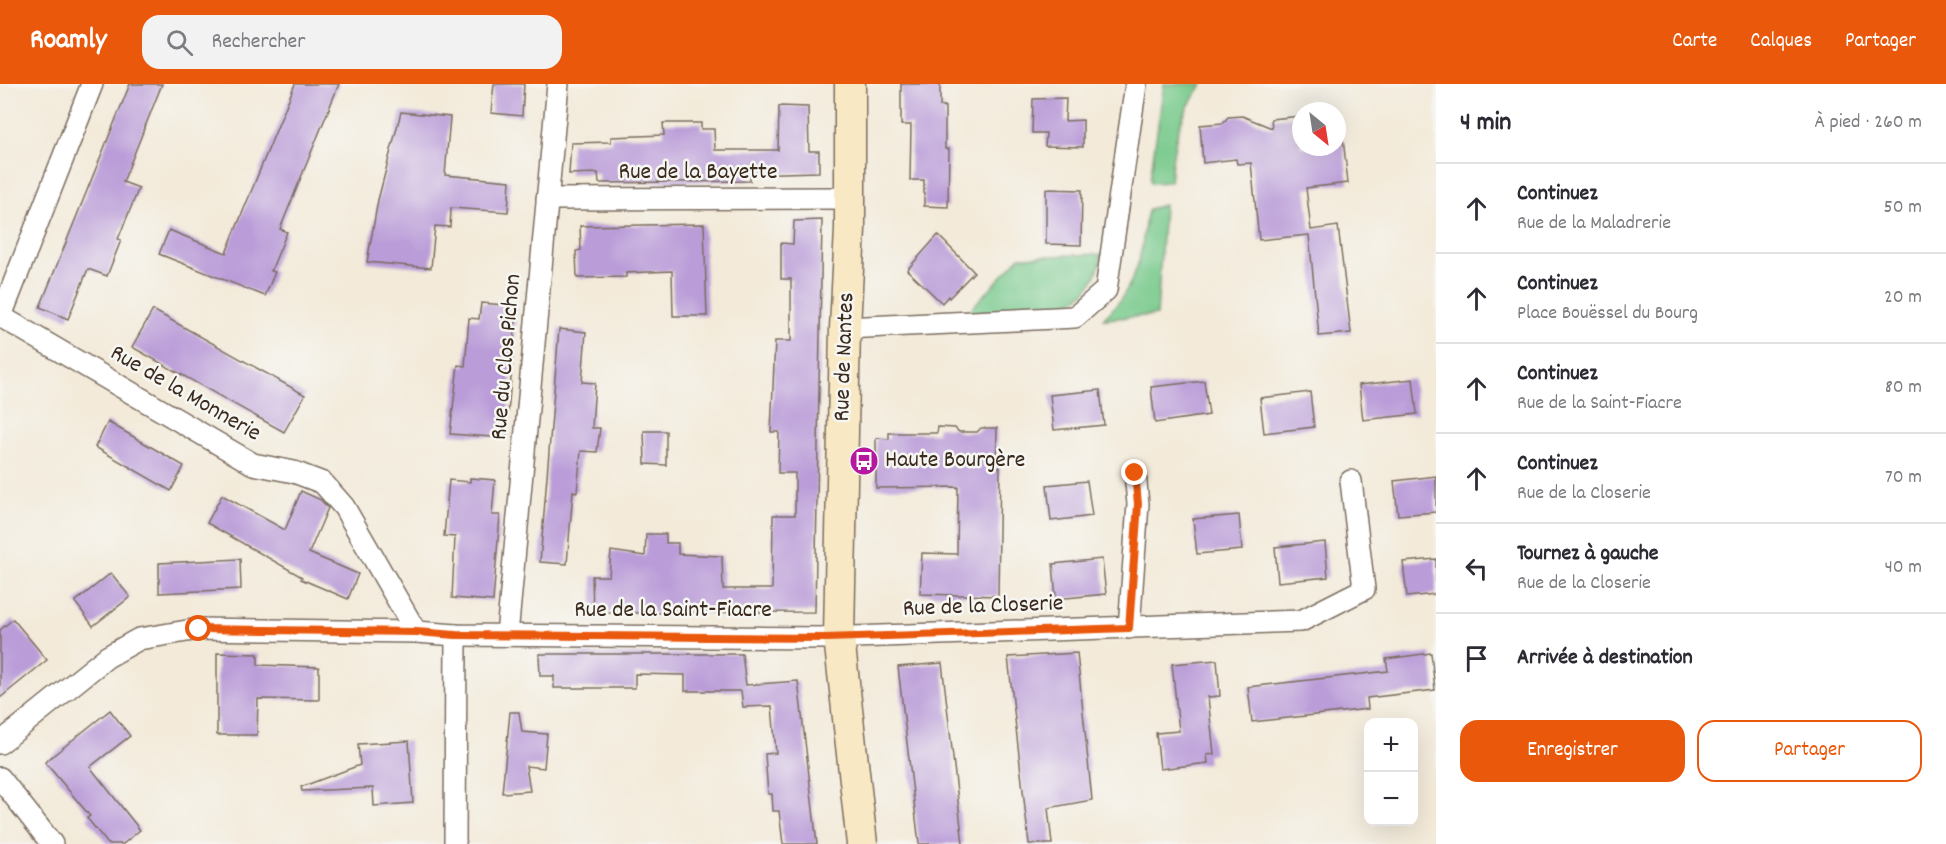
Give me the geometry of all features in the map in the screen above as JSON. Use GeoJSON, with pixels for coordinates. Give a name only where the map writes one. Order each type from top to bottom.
{"type":"FeatureCollection","features":[{"type":"Feature","properties":{"kind":"main road","name":"Rue de Nantes"},"geometry":{"type":"LineString","coordinates":[[850,84],[850,198],[839,637],[862,844]]}},
{"type":"Feature","properties":{"kind":"street"},"geometry":{"type":"LineString","coordinates":[[1,316],[92,84]]}},
{"type":"Feature","properties":{"kind":"street","name":"Rue du Clos Pichon"},"geometry":{"type":"LineString","coordinates":[[507,635],[558,84]]}},
{"type":"Feature","properties":{"kind":"street"},"geometry":{"type":"LineString","coordinates":[[845,328],[1075,316],[1106,290],[1136,84]]}},
{"type":"Feature","properties":{"kind":"street","name":"Rue de la Bayette"},"geometry":{"type":"LineString","coordinates":[[547,200],[850,198]]}},
{"type":"Feature","properties":{"kind":"street","name":"Rue de la Monnerie"},"geometry":{"type":"LineString","coordinates":[[1,316],[253,464],[294,472],[323,483],[344,507],[416,632]]}},
{"type":"Feature","properties":{"kind":"street"},"geometry":{"type":"LineString","coordinates":[[1129,628],[1138,504],[1135,473]]}},
{"type":"Feature","properties":{"kind":"street","name":"Rue de la Closerie"},"geometry":{"type":"LineString","coordinates":[[839,637],[1301,621],[1364,589],[1351,481]]}},
{"type":"Feature","properties":{"kind":"street","name":"Rue de la Saint-Fiacre"},"geometry":{"type":"LineString","coordinates":[[0,743],[107,657],[139,639],[199,629],[416,632],[456,635],[839,637]]}},
{"type":"Feature","properties":{"kind":"street"},"geometry":{"type":"LineString","coordinates":[[455,844],[456,635]]}},
{"type":"Feature","properties":{"kind":"street"},"geometry":{"type":"LineString","coordinates":[[0,778],[52,844]]}},
{"type":"Feature","properties":{"kind":"green space"},"geometry":{"type":"Polygon","coordinates":[[[1164,84],[1203,84],[1188,107],[1178,130],[1170,182],[1151,183],[1150,179],[1164,84]]]}},
{"type":"Feature","properties":{"kind":"green space"},"geometry":{"type":"Polygon","coordinates":[[[1164,205],[1157,315],[1103,319],[1124,295],[1133,277],[1140,257],[1149,209],[1164,205]]]}},
{"type":"Feature","properties":{"kind":"green space"},"geometry":{"type":"Polygon","coordinates":[[[1102,254],[1100,266],[1091,284],[1069,303],[1048,310],[966,314],[1020,257],[1102,254]]]}},
{"type":"Feature","properties":{"kind":"building"},"geometry":{"type":"Polygon","coordinates":[[[130,84],[162,84],[123,182],[139,188],[118,239],[121,240],[107,276],[88,269],[68,319],[40,307],[130,84]]]}},
{"type":"Feature","properties":{"kind":"building"},"geometry":{"type":"Polygon","coordinates":[[[295,84],[339,84],[280,229],[287,232],[271,271],[275,272],[265,296],[159,254],[169,230],[226,253],[295,84]]]}},
{"type":"Feature","properties":{"kind":"building"},"geometry":{"type":"Polygon","coordinates":[[[494,84],[524,84],[522,116],[491,113],[494,84]]]}},
{"type":"Feature","properties":{"kind":"building"},"geometry":{"type":"Polygon","coordinates":[[[901,84],[940,84],[940,106],[945,106],[945,149],[949,149],[948,207],[924,206],[924,180],[910,180],[911,125],[901,125],[901,84]]]}},
{"type":"Feature","properties":{"kind":"building"},"geometry":{"type":"Polygon","coordinates":[[[1066,98],[1065,121],[1083,120],[1083,147],[1045,146],[1046,133],[1032,133],[1033,99],[1066,98]]]}},
{"type":"Feature","properties":{"kind":"building"},"geometry":{"type":"Polygon","coordinates":[[[779,106],[808,107],[809,151],[819,151],[819,172],[750,174],[750,181],[599,183],[598,173],[569,174],[571,143],[611,142],[611,137],[664,135],[663,123],[701,123],[701,129],[714,129],[715,150],[778,150],[779,106]]]}},
{"type":"Feature","properties":{"kind":"building"},"geometry":{"type":"Polygon","coordinates":[[[401,112],[450,117],[445,175],[510,181],[508,212],[451,208],[450,227],[435,226],[431,268],[367,262],[378,200],[401,112]]]}},
{"type":"Feature","properties":{"kind":"building"},"geometry":{"type":"Polygon","coordinates":[[[1242,116],[1272,128],[1271,119],[1292,117],[1292,156],[1345,156],[1348,183],[1306,188],[1311,230],[1338,226],[1351,333],[1319,336],[1309,235],[1259,240],[1251,163],[1237,164],[1236,159],[1203,163],[1200,125],[1223,123],[1228,117],[1242,116]]]}},
{"type":"Feature","properties":{"kind":"building"},"geometry":{"type":"Polygon","coordinates":[[[1046,189],[1082,190],[1081,245],[1046,244],[1046,189]]]}},
{"type":"Feature","properties":{"kind":"building"},"geometry":{"type":"Polygon","coordinates":[[[822,220],[815,612],[593,613],[592,576],[609,576],[611,551],[645,556],[646,534],[666,534],[666,543],[678,543],[678,554],[722,556],[723,589],[772,589],[773,515],[795,515],[795,473],[778,473],[779,432],[771,432],[775,341],[791,341],[791,279],[781,279],[781,243],[793,244],[794,221],[822,220]]]}},
{"type":"Feature","properties":{"kind":"building"},"geometry":{"type":"Polygon","coordinates":[[[704,224],[707,316],[673,316],[672,271],[626,273],[626,277],[577,278],[576,251],[581,250],[580,226],[704,224]]]}},
{"type":"Feature","properties":{"kind":"building"},"geometry":{"type":"Polygon","coordinates":[[[938,235],[974,272],[942,303],[907,270],[938,235]]]}},
{"type":"Feature","properties":{"kind":"building"},"geometry":{"type":"Polygon","coordinates":[[[481,303],[517,306],[506,438],[450,434],[458,365],[465,366],[469,318],[479,319],[481,303]]]}},
{"type":"Feature","properties":{"kind":"building"},"geometry":{"type":"Polygon","coordinates":[[[153,310],[305,395],[284,432],[132,347],[153,310]]]}},
{"type":"Feature","properties":{"kind":"building"},"geometry":{"type":"Polygon","coordinates":[[[559,329],[586,332],[582,382],[595,383],[592,428],[600,428],[597,452],[581,451],[577,492],[573,491],[567,564],[540,562],[559,329]]]}},
{"type":"Feature","properties":{"kind":"building"},"geometry":{"type":"Polygon","coordinates":[[[1413,379],[1417,414],[1363,420],[1359,385],[1413,379]]]}},
{"type":"Feature","properties":{"kind":"building"},"geometry":{"type":"Polygon","coordinates":[[[1204,381],[1209,415],[1155,423],[1151,387],[1204,381]]]}},
{"type":"Feature","properties":{"kind":"building"},"geometry":{"type":"Polygon","coordinates":[[[1100,390],[1104,425],[1054,430],[1050,395],[1100,390]]]}},
{"type":"Feature","properties":{"kind":"building"},"geometry":{"type":"Polygon","coordinates":[[[1310,392],[1314,427],[1264,433],[1260,398],[1310,392]]]}},
{"type":"Feature","properties":{"kind":"building"},"geometry":{"type":"Polygon","coordinates":[[[108,422],[184,466],[171,491],[95,447],[108,422]]]}},
{"type":"Feature","properties":{"kind":"building"},"geometry":{"type":"Polygon","coordinates":[[[938,427],[955,428],[959,432],[977,432],[981,428],[997,428],[996,467],[1000,467],[998,596],[920,594],[922,553],[957,554],[958,487],[876,488],[876,438],[889,439],[889,433],[937,433],[938,427]]]}},
{"type":"Feature","properties":{"kind":"building"},"geometry":{"type":"Polygon","coordinates":[[[644,431],[666,431],[666,465],[645,464],[644,431]]]}},
{"type":"Feature","properties":{"kind":"building"},"geometry":{"type":"Polygon","coordinates":[[[1436,476],[1436,512],[1398,515],[1394,481],[1436,476]]]}},
{"type":"Feature","properties":{"kind":"building"},"geometry":{"type":"Polygon","coordinates":[[[470,478],[495,480],[492,515],[500,515],[493,601],[452,598],[455,537],[444,536],[449,480],[470,482],[470,478]]]}},
{"type":"Feature","properties":{"kind":"building"},"geometry":{"type":"Polygon","coordinates":[[[1087,481],[1092,516],[1051,521],[1047,485],[1087,481]]]}},
{"type":"Feature","properties":{"kind":"building"},"geometry":{"type":"Polygon","coordinates":[[[301,491],[321,500],[328,508],[309,553],[358,574],[348,599],[301,579],[302,577],[207,523],[222,495],[285,530],[301,491]]]}},
{"type":"Feature","properties":{"kind":"building"},"geometry":{"type":"Polygon","coordinates":[[[1239,515],[1242,550],[1197,554],[1193,519],[1239,515]]]}},
{"type":"Feature","properties":{"kind":"building"},"geometry":{"type":"Polygon","coordinates":[[[1325,542],[1328,577],[1278,582],[1275,547],[1325,542]]]}},
{"type":"Feature","properties":{"kind":"building"},"geometry":{"type":"Polygon","coordinates":[[[240,559],[241,589],[159,593],[159,563],[240,559]]]}},
{"type":"Feature","properties":{"kind":"building"},"geometry":{"type":"Polygon","coordinates":[[[1102,559],[1106,594],[1056,599],[1053,564],[1102,559]]]}},
{"type":"Feature","properties":{"kind":"building"},"geometry":{"type":"Polygon","coordinates":[[[1436,559],[1436,594],[1407,597],[1403,562],[1436,559]]]}},
{"type":"Feature","properties":{"kind":"building"},"geometry":{"type":"Polygon","coordinates":[[[111,573],[130,597],[93,626],[75,602],[111,573]]]}},
{"type":"Feature","properties":{"kind":"building"},"geometry":{"type":"Polygon","coordinates":[[[13,619],[47,660],[0,698],[0,630],[13,619]]]}},
{"type":"Feature","properties":{"kind":"building"},"geometry":{"type":"Polygon","coordinates":[[[217,653],[258,654],[258,665],[319,667],[319,700],[258,699],[257,735],[217,735],[217,653]]]}},
{"type":"Feature","properties":{"kind":"building"},"geometry":{"type":"Polygon","coordinates":[[[1077,653],[1092,800],[1048,808],[1052,844],[1029,844],[1008,657],[1077,653]]]}},
{"type":"Feature","properties":{"kind":"building"},"geometry":{"type":"Polygon","coordinates":[[[1431,653],[1435,690],[1367,698],[1368,709],[1252,722],[1248,687],[1388,671],[1386,659],[1431,653]]]}},
{"type":"Feature","properties":{"kind":"building"},"geometry":{"type":"Polygon","coordinates":[[[539,654],[742,654],[746,685],[798,681],[817,844],[783,844],[779,811],[773,811],[772,794],[768,794],[765,754],[776,753],[772,706],[743,707],[741,691],[685,691],[685,675],[635,674],[635,688],[554,688],[554,676],[540,676],[539,654]]]}},
{"type":"Feature","properties":{"kind":"building"},"geometry":{"type":"Polygon","coordinates":[[[1217,660],[1220,696],[1208,697],[1214,754],[1207,755],[1208,763],[1160,769],[1156,733],[1179,731],[1172,664],[1217,660]]]}},
{"type":"Feature","properties":{"kind":"building"},"geometry":{"type":"Polygon","coordinates":[[[942,663],[963,844],[919,844],[898,667],[942,663]]]}},
{"type":"Feature","properties":{"kind":"building"},"geometry":{"type":"Polygon","coordinates":[[[110,710],[130,736],[90,767],[140,830],[123,844],[108,844],[87,818],[90,816],[45,762],[110,710]]]}},
{"type":"Feature","properties":{"kind":"building"},"geometry":{"type":"Polygon","coordinates":[[[510,712],[519,712],[522,732],[547,734],[544,768],[526,766],[530,791],[502,793],[510,712]]]}},
{"type":"Feature","properties":{"kind":"building"},"geometry":{"type":"Polygon","coordinates":[[[409,741],[413,803],[374,806],[373,788],[302,791],[301,787],[360,765],[358,744],[409,741]]]}},
{"type":"Feature","properties":{"kind":"place","name":"Haute Bourgère"},"geometry":{"type":"Point","coordinates":[864,461]}},
{"type":"Feature","properties":{"kind":"route"},"geometry":{"type":"LineString","coordinates":[[199,629],[416,632],[456,635],[826,638],[1129,628],[1138,504],[1135,473]]}}]}
